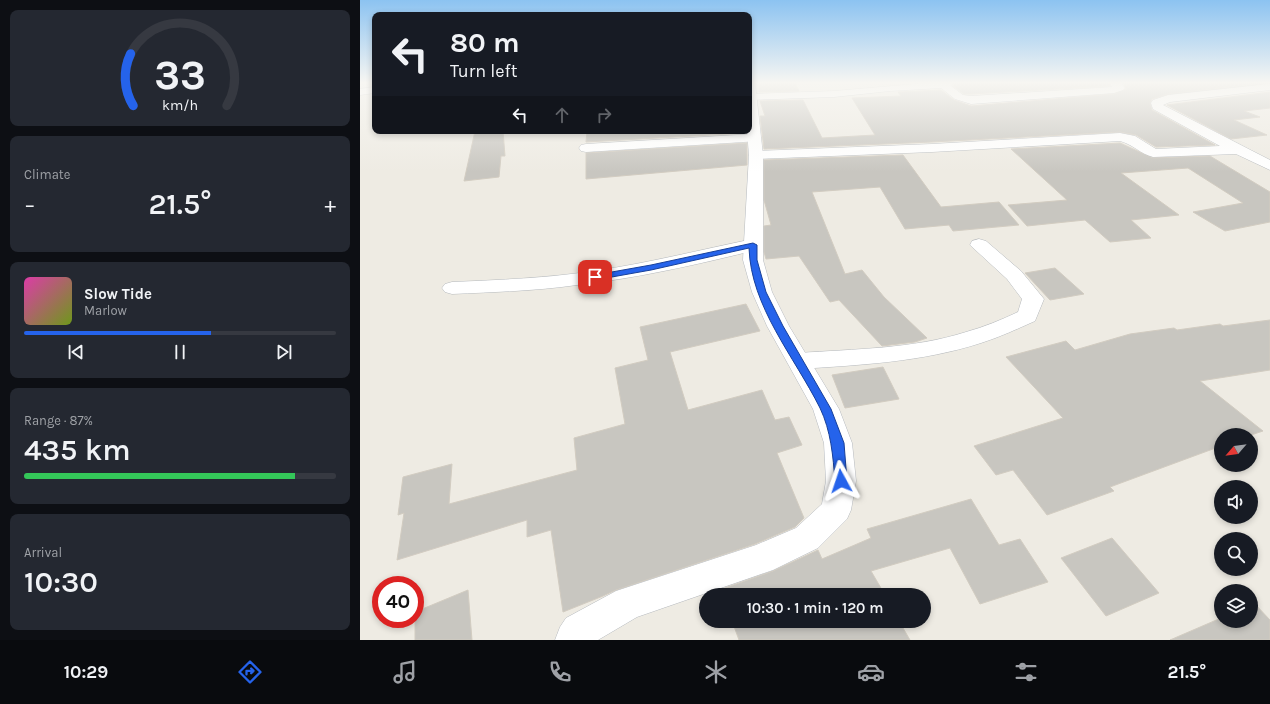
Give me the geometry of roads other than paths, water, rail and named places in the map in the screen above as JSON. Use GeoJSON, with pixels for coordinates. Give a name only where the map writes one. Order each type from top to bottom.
{"type":"FeatureCollection","features":[{"type":"Feature","properties":{"kind":"street"},"geometry":{"type":"LineString","coordinates":[[573,640],[579,631],[628,603],[761,559],[807,538],[836,510],[841,481],[838,443],[826,409],[778,326],[762,292],[754,260],[755,146],[752,113]]}},
{"type":"Feature","properties":{"kind":"street"},"geometry":{"type":"LineString","coordinates":[[1169,113],[1270,166]]}},
{"type":"Feature","properties":{"kind":"street"},"geometry":{"type":"LineString","coordinates":[[586,148],[755,146],[932,148],[1120,137],[1130,139],[1153,153],[1238,150]]}},
{"type":"Feature","properties":{"kind":"street"},"geometry":{"type":"LineString","coordinates":[[452,288],[540,284],[595,277],[651,267],[753,245]]}},
{"type":"Feature","properties":{"kind":"street"},"geometry":{"type":"LineString","coordinates":[[799,361],[893,354],[932,349],[968,340],[1003,328],[1027,316],[1033,299],[1014,275],[979,245]]}}]}
